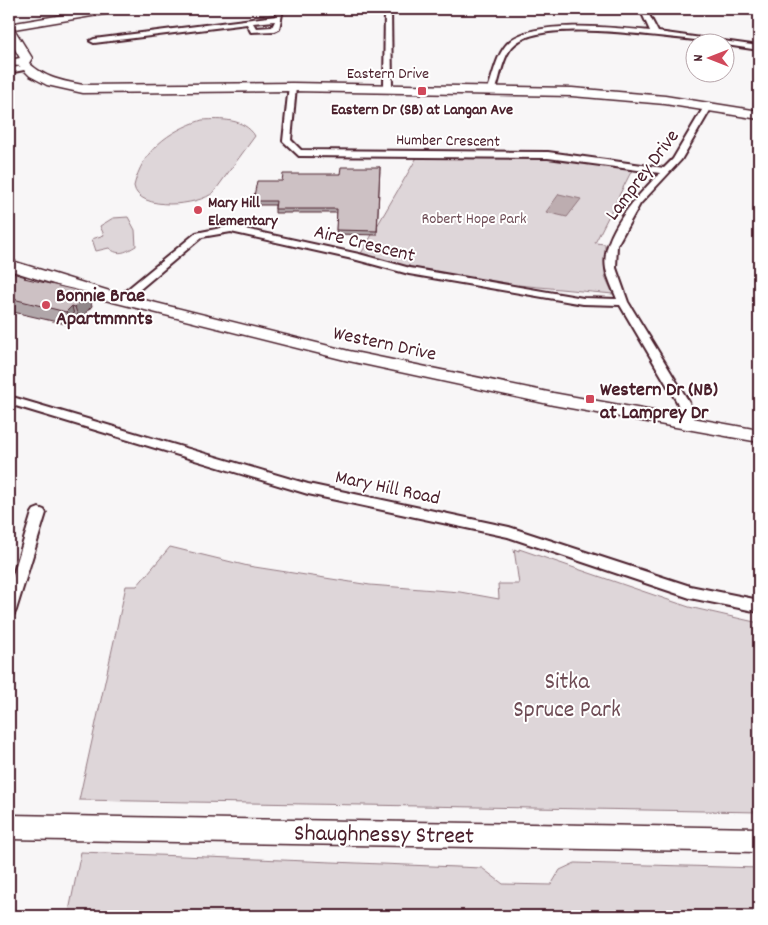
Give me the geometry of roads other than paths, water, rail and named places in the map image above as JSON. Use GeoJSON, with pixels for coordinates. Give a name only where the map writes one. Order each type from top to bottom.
{"type":"FeatureCollection","features":[{"type":"Feature","properties":{"kind":"street"},"geometry":{"type":"LineString","coordinates":[[9,72],[24,65],[26,58],[9,28],[116,9]]}},
{"type":"Feature","properties":{"kind":"street"},"geometry":{"type":"LineString","coordinates":[[249,22],[254,30],[275,30],[280,9]]}},
{"type":"Feature","properties":{"kind":"street"},"geometry":{"type":"LineString","coordinates":[[388,9],[388,88]]}},
{"type":"Feature","properties":{"kind":"street"},"geometry":{"type":"LineString","coordinates":[[643,9],[655,34]]}},
{"type":"Feature","properties":{"kind":"street"},"geometry":{"type":"LineString","coordinates":[[94,41],[279,18]]}},
{"type":"Feature","properties":{"kind":"street"},"geometry":{"type":"LineString","coordinates":[[492,89],[509,46],[520,37],[529,34],[568,30],[655,34],[686,38]]}},
{"type":"Feature","properties":{"kind":"street"},"geometry":{"type":"LineString","coordinates":[[736,45],[759,48]]}},
{"type":"Feature","properties":{"kind":"street","name":"Eastern Drive"},"geometry":{"type":"LineString","coordinates":[[9,59],[11,62],[24,65],[50,83],[83,89],[292,87],[492,89],[619,96],[759,115]]}},
{"type":"Feature","properties":{"kind":"street","name":"Humber Crescent"},"geometry":{"type":"LineString","coordinates":[[292,87],[287,141],[299,153],[548,155],[666,171]]}},
{"type":"Feature","properties":{"kind":"street","name":"Lamprey Drive"},"geometry":{"type":"LineString","coordinates":[[690,424],[683,402],[623,302],[611,268],[612,242],[636,203],[677,160],[708,107]]}},
{"type":"Feature","properties":{"kind":"street","name":"Aire Crescent"},"geometry":{"type":"LineString","coordinates":[[122,299],[199,234],[231,229],[359,257],[409,271],[583,301],[623,302]]}},
{"type":"Feature","properties":{"kind":"street","name":"Western Drive"},"geometry":{"type":"LineString","coordinates":[[9,265],[122,299],[311,348],[602,409],[759,436]]}},
{"type":"Feature","properties":{"kind":"street","name":"Mary Hill Road"},"geometry":{"type":"LineString","coordinates":[[9,400],[308,489],[509,532],[690,592],[759,606]]}},
{"type":"Feature","properties":{"kind":"street"},"geometry":{"type":"LineString","coordinates":[[9,610],[39,513]]}},
{"type":"Feature","properties":{"kind":"street","name":"Shaughnessy Street"},"geometry":{"type":"LineString","coordinates":[[9,827],[759,840]]}},
{"type":"Feature","properties":{"kind":"place","name":"Eastern Dr (SB) at Langan Ave"},"geometry":{"type":"Point","coordinates":[422,91]}},
{"type":"Feature","properties":{"kind":"place","name":"Mary Hill Elementary"},"geometry":{"type":"Point","coordinates":[198,210]}},
{"type":"Feature","properties":{"kind":"place","name":"Bonnie Brae Apartmmnts"},"geometry":{"type":"Point","coordinates":[46,305]}},
{"type":"Feature","properties":{"kind":"place","name":"Western Dr (NB) at Lamprey Dr"},"geometry":{"type":"Point","coordinates":[590,399]}},
{"type":"Feature","properties":{"kind":"park label","name":"Robert Hope Park"},"geometry":{"type":"Point","coordinates":[474,217]}},
{"type":"Feature","properties":{"kind":"park label","name":"Sitka Spruce Park"},"geometry":{"type":"Point","coordinates":[567,694]}}]}
